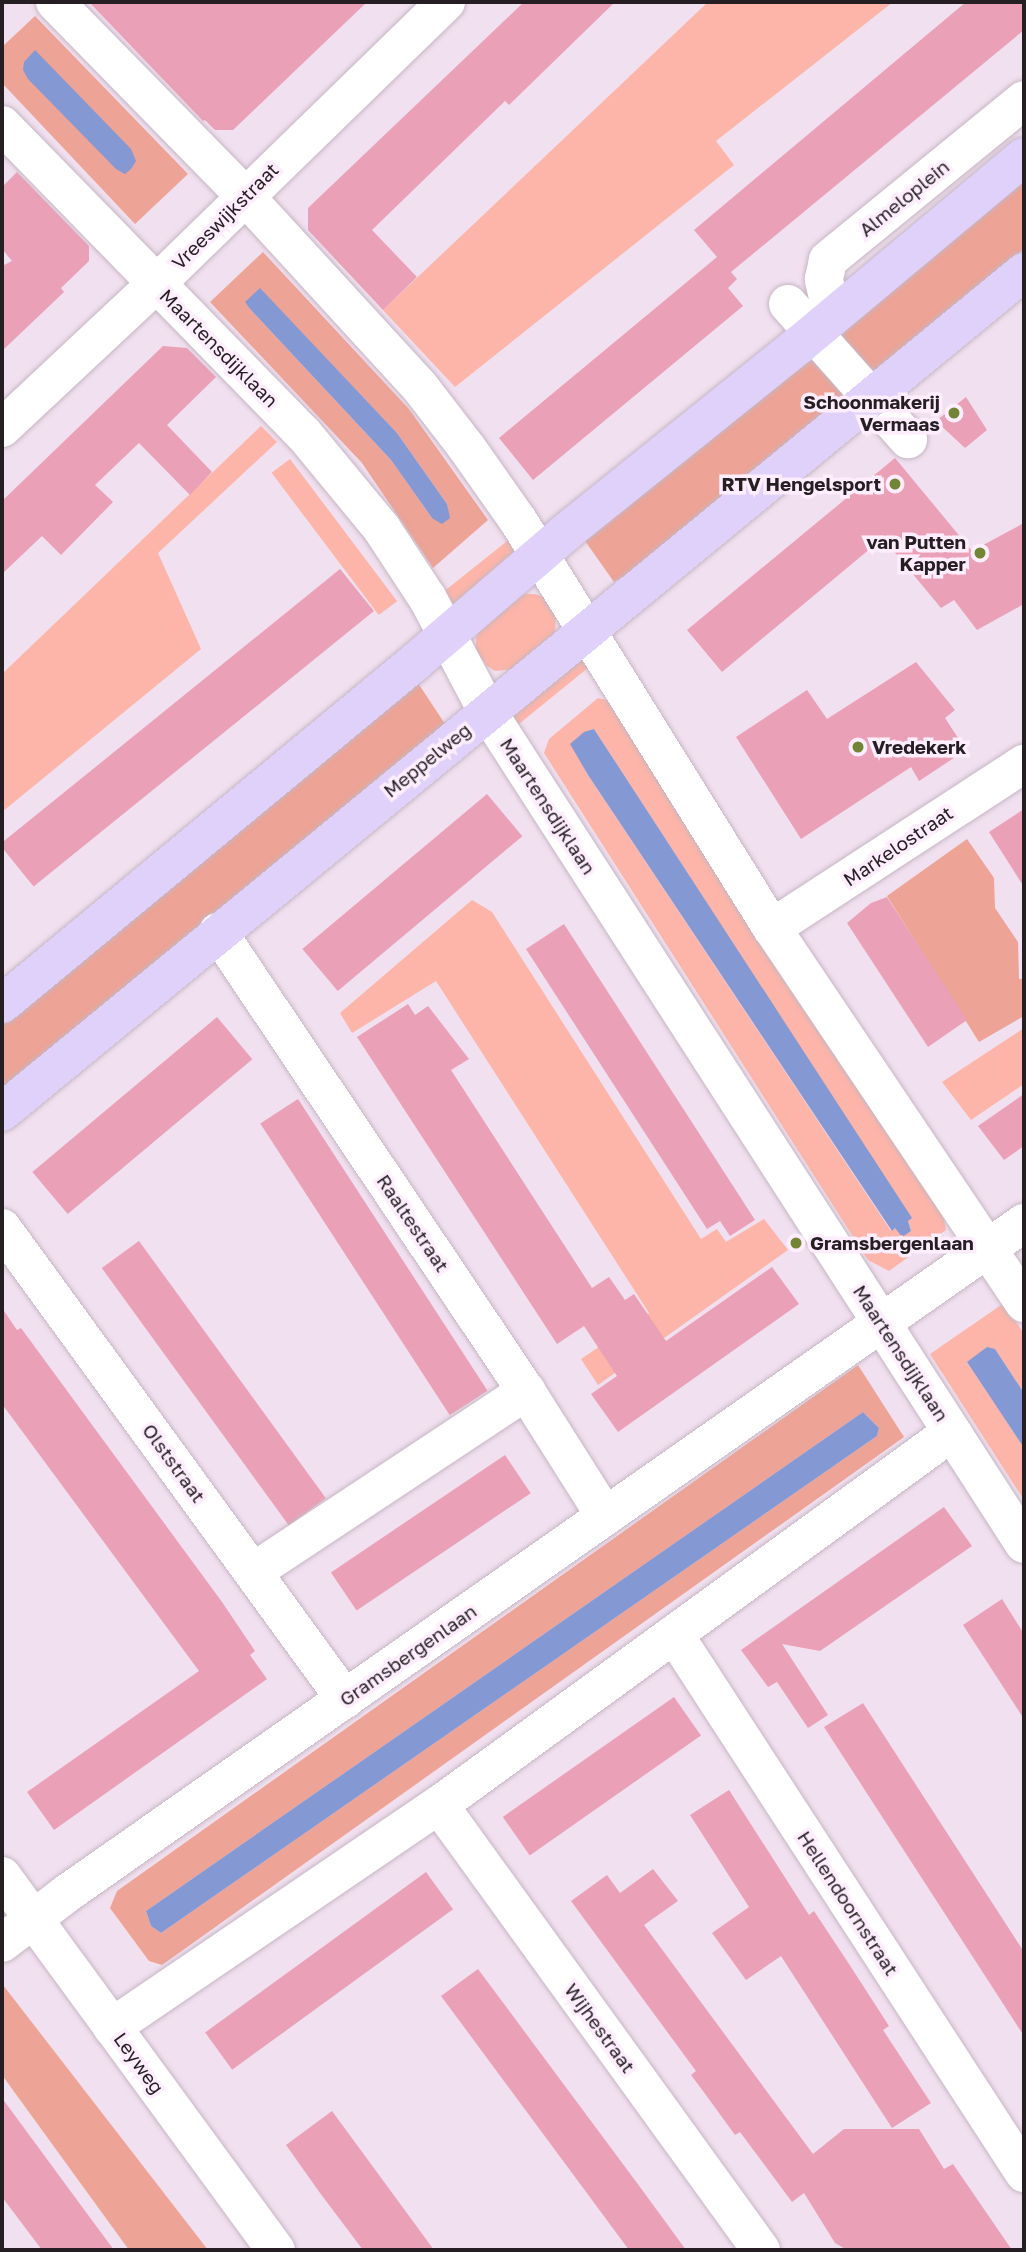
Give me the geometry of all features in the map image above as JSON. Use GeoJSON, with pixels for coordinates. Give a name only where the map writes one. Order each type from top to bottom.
{"type":"FeatureCollection","features":[{"type":"Feature","properties":{"kind":"main road"},"geometry":{"type":"LineString","coordinates":[[2,1004],[538,557],[1024,157]]}},
{"type":"Feature","properties":{"kind":"main road"},"geometry":{"type":"LineString","coordinates":[[863,404],[1024,272]]}},
{"type":"Feature","properties":{"kind":"main road","name":"Meppelweg"},"geometry":{"type":"LineString","coordinates":[[2,1112],[863,404]]}},
{"type":"Feature","properties":{"kind":"street"},"geometry":{"type":"LineString","coordinates":[[54,2],[244,195],[420,387],[511,511],[772,928],[1024,1303]]}},
{"type":"Feature","properties":{"kind":"street","name":"Vreeswijkstraat"},"geometry":{"type":"LineString","coordinates":[[2,428],[155,285],[244,195],[446,2]]}},
{"type":"Feature","properties":{"kind":"street","name":"Almeloplein"},"geometry":{"type":"LineString","coordinates":[[815,331],[828,260],[1024,100]]}},
{"type":"Feature","properties":{"kind":"street","name":"Maartensdijklaan"},"geometry":{"type":"LineString","coordinates":[[2,125],[155,285],[303,433],[382,529],[428,599],[487,711],[1024,1544]]}},
{"type":"Feature","properties":{"kind":"street","name":"Almeloplein"},"geometry":{"type":"LineString","coordinates":[[788,304],[815,331],[863,404],[908,439]]}},
{"type":"Feature","properties":{"kind":"street","name":"Markelostraat"},"geometry":{"type":"LineString","coordinates":[[772,928],[1024,764]]}},
{"type":"Feature","properties":{"kind":"street","name":"Raaltestraat"},"geometry":{"type":"LineString","coordinates":[[218,932],[526,1391],[605,1516]]}},
{"type":"Feature","properties":{"kind":"street","name":"Gramsbergenlaan"},"geometry":{"type":"LineString","coordinates":[[2,1943],[33,1918],[1024,1223]]}},
{"type":"Feature","properties":{"kind":"street","name":"Olststraat"},"geometry":{"type":"LineString","coordinates":[[2,1228],[345,1699]]}},
{"type":"Feature","properties":{"kind":"street"},"geometry":{"type":"LineString","coordinates":[[253,1572],[526,1391]]}},
{"type":"Feature","properties":{"kind":"street"},"geometry":{"type":"LineString","coordinates":[[112,2027],[439,1805],[952,1432]]}},
{"type":"Feature","properties":{"kind":"street","name":"Hellendoornstraat"},"geometry":{"type":"LineString","coordinates":[[674,1634],[1024,2173]]}},
{"type":"Feature","properties":{"kind":"street","name":"Wijhestraat"},"geometry":{"type":"LineString","coordinates":[[439,1805],[761,2250]]}},
{"type":"Feature","properties":{"kind":"street","name":"Leyweg"},"geometry":{"type":"LineString","coordinates":[[2,1876],[276,2250]]}},
{"type":"Feature","properties":{"kind":"shaded area"},"geometry":{"type":"Polygon","coordinates":[[[708,2],[893,2],[716,141],[734,165],[455,387],[383,310],[708,2]]]}},
{"type":"Feature","properties":{"kind":"shaded area"},"geometry":{"type":"Polygon","coordinates":[[[35,16],[188,174],[135,224],[2,83],[2,47],[35,16]]]}},
{"type":"Feature","properties":{"kind":"shaded area"},"geometry":{"type":"Polygon","coordinates":[[[1024,179],[1024,249],[652,558],[614,582],[583,538],[1024,179]]]}},
{"type":"Feature","properties":{"kind":"shaded area"},"geometry":{"type":"Polygon","coordinates":[[[263,252],[409,409],[488,520],[433,568],[362,463],[210,302],[263,252]],[[260,289],[246,302],[391,460],[432,518],[448,512],[447,504],[397,433],[260,289]]]}},
{"type":"Feature","properties":{"kind":"shaded area"},"geometry":{"type":"Polygon","coordinates":[[[261,426],[277,442],[158,553],[201,649],[2,812],[2,674],[261,426]]]}},
{"type":"Feature","properties":{"kind":"shaded area"},"geometry":{"type":"Polygon","coordinates":[[[290,459],[397,601],[379,615],[272,473],[290,459]]]}},
{"type":"Feature","properties":{"kind":"shaded area"},"geometry":{"type":"Polygon","coordinates":[[[516,534],[525,546],[457,610],[437,597],[516,534]]]}},
{"type":"Feature","properties":{"kind":"shaded area"},"geometry":{"type":"Polygon","coordinates":[[[520,594],[535,594],[548,599],[556,611],[555,636],[514,669],[495,671],[486,665],[476,651],[476,637],[482,625],[520,594]]]}},
{"type":"Feature","properties":{"kind":"shaded area"},"geometry":{"type":"Polygon","coordinates":[[[581,652],[594,663],[514,728],[508,710],[581,652]]]}},
{"type":"Feature","properties":{"kind":"shaded area"},"geometry":{"type":"Polygon","coordinates":[[[410,671],[451,733],[2,1090],[2,1020],[410,671]]]}},
{"type":"Feature","properties":{"kind":"shaded area"},"geometry":{"type":"Polygon","coordinates":[[[598,698],[611,701],[942,1207],[946,1230],[889,1271],[868,1260],[544,753],[549,739],[598,698]],[[594,729],[571,744],[588,775],[891,1231],[895,1228],[903,1236],[911,1231],[908,1221],[911,1218],[594,729]]]}},
{"type":"Feature","properties":{"kind":"shaded area"},"geometry":{"type":"Polygon","coordinates":[[[967,839],[994,878],[995,908],[1018,942],[1019,979],[1024,979],[1024,1016],[979,1042],[887,896],[967,839]]]}},
{"type":"Feature","properties":{"kind":"shaded area"},"geometry":{"type":"Polygon","coordinates":[[[472,900],[492,912],[701,1239],[717,1229],[726,1242],[764,1219],[788,1250],[598,1385],[581,1359],[649,1313],[436,981],[352,1033],[340,1013],[472,900]]]}},
{"type":"Feature","properties":{"kind":"shaded area"},"geometry":{"type":"Polygon","coordinates":[[[1024,1028],[1024,1084],[971,1120],[942,1082],[1024,1028]]]}},
{"type":"Feature","properties":{"kind":"shaded area"},"geometry":{"type":"Polygon","coordinates":[[[1004,1303],[1024,1334],[1024,1393],[995,1349],[967,1362],[1024,1448],[1024,1500],[930,1354],[1004,1303]]]}},
{"type":"Feature","properties":{"kind":"shaded area"},"geometry":{"type":"Polygon","coordinates":[[[858,1365],[904,1437],[162,1965],[149,1961],[110,1908],[117,1891],[858,1365]],[[863,1412],[146,1911],[151,1926],[161,1933],[877,1436],[879,1428],[863,1412]]]}},
{"type":"Feature","properties":{"kind":"shaded area"},"geometry":{"type":"Polygon","coordinates":[[[3,1985],[208,2250],[129,2250],[2,2075],[3,1985]]]}},
{"type":"Feature","properties":{"kind":"water"},"geometry":{"type":"Polygon","coordinates":[[[35,50],[131,149],[136,161],[125,174],[116,169],[28,79],[23,70],[24,62],[35,50]]]}},
{"type":"Feature","properties":{"kind":"water"},"geometry":{"type":"Polygon","coordinates":[[[260,288],[397,433],[447,504],[450,518],[442,524],[432,518],[391,460],[250,309],[245,302],[260,288]]]}},
{"type":"Feature","properties":{"kind":"water"},"geometry":{"type":"Polygon","coordinates":[[[594,729],[912,1218],[908,1221],[911,1231],[902,1237],[895,1228],[892,1231],[588,775],[570,744],[584,732],[594,729]]]}},
{"type":"Feature","properties":{"kind":"water"},"geometry":{"type":"Polygon","coordinates":[[[987,1347],[995,1349],[1024,1393],[1024,1448],[967,1362],[987,1347]]]}},
{"type":"Feature","properties":{"kind":"water"},"geometry":{"type":"Polygon","coordinates":[[[863,1412],[879,1428],[877,1436],[161,1933],[151,1926],[146,1911],[863,1412]]]}},
{"type":"Feature","properties":{"kind":"building"},"geometry":{"type":"Polygon","coordinates":[[[89,2],[367,2],[233,130],[215,130],[203,121],[89,2]]]}},
{"type":"Feature","properties":{"kind":"building"},"geometry":{"type":"Polygon","coordinates":[[[524,2],[615,2],[509,105],[505,101],[372,230],[417,277],[383,310],[308,230],[308,208],[524,2]]]}},
{"type":"Feature","properties":{"kind":"building"},"geometry":{"type":"Polygon","coordinates":[[[966,2],[1024,2],[1024,30],[731,272],[737,279],[728,288],[743,306],[533,480],[499,438],[717,257],[694,230],[966,2]]]}},
{"type":"Feature","properties":{"kind":"building"},"geometry":{"type":"Polygon","coordinates":[[[17,172],[89,246],[89,261],[61,288],[64,292],[2,351],[2,266],[12,261],[2,249],[2,187],[17,172]]]}},
{"type":"Feature","properties":{"kind":"building"},"geometry":{"type":"Polygon","coordinates":[[[163,346],[187,348],[216,377],[167,425],[212,472],[190,495],[139,443],[95,485],[113,502],[61,555],[42,536],[2,574],[2,501],[163,346]]]}},
{"type":"Feature","properties":{"kind":"building"},"geometry":{"type":"Polygon","coordinates":[[[966,397],[987,430],[965,448],[936,421],[966,397]]]}},
{"type":"Feature","properties":{"kind":"building"},"geometry":{"type":"Polygon","coordinates":[[[895,458],[972,551],[1024,523],[1024,604],[977,630],[954,600],[941,608],[883,538],[722,672],[687,630],[895,458]]]}},
{"type":"Feature","properties":{"kind":"building"},"geometry":{"type":"Polygon","coordinates":[[[340,569],[374,611],[34,887],[2,848],[2,843],[340,569]]]}},
{"type":"Feature","properties":{"kind":"building","name":"Vredekerk"},"geometry":{"type":"Polygon","coordinates":[[[916,662],[955,710],[945,718],[966,750],[919,781],[911,767],[801,839],[736,737],[807,690],[827,719],[916,662]]]}},
{"type":"Feature","properties":{"kind":"building"},"geometry":{"type":"Polygon","coordinates":[[[487,794],[522,836],[338,991],[302,949],[487,794]]]}},
{"type":"Feature","properties":{"kind":"building"},"geometry":{"type":"Polygon","coordinates":[[[1024,809],[1024,887],[989,832],[1024,809]]]}},
{"type":"Feature","properties":{"kind":"building"},"geometry":{"type":"Polygon","coordinates":[[[887,897],[967,1020],[928,1047],[847,923],[871,903],[887,897]]]}},
{"type":"Feature","properties":{"kind":"building"},"geometry":{"type":"Polygon","coordinates":[[[564,924],[755,1220],[730,1236],[720,1221],[707,1229],[526,949],[564,924]]]}},
{"type":"Feature","properties":{"kind":"building"},"geometry":{"type":"Polygon","coordinates":[[[408,1004],[415,1015],[428,1006],[469,1059],[451,1070],[592,1288],[609,1277],[625,1300],[634,1294],[666,1341],[772,1267],[799,1304],[618,1432],[591,1394],[617,1376],[584,1326],[557,1344],[357,1037],[408,1004]]]}},
{"type":"Feature","properties":{"kind":"building"},"geometry":{"type":"Polygon","coordinates":[[[217,1017],[252,1059],[68,1214],[32,1172],[217,1017]]]}},
{"type":"Feature","properties":{"kind":"building"},"geometry":{"type":"Polygon","coordinates":[[[1024,1094],[1024,1146],[1004,1160],[978,1126],[1024,1094]]]}},
{"type":"Feature","properties":{"kind":"building"},"geometry":{"type":"Polygon","coordinates":[[[298,1099],[488,1391],[450,1415],[260,1124],[298,1099]]]}},
{"type":"Feature","properties":{"kind":"building"},"geometry":{"type":"Polygon","coordinates":[[[139,1241],[326,1498],[289,1525],[102,1268],[139,1241]]]}},
{"type":"Feature","properties":{"kind":"building"},"geometry":{"type":"Polygon","coordinates":[[[2,1308],[17,1330],[21,1328],[222,1602],[255,1651],[250,1655],[267,1679],[54,1830],[27,1792],[199,1671],[2,1404],[2,1308]]]}},
{"type":"Feature","properties":{"kind":"building"},"geometry":{"type":"Polygon","coordinates":[[[505,1455],[531,1493],[357,1611],[331,1572],[505,1455]]]}},
{"type":"Feature","properties":{"kind":"building"},"geometry":{"type":"Polygon","coordinates":[[[944,1507],[972,1546],[820,1651],[782,1644],[828,1715],[808,1728],[777,1682],[768,1687],[741,1650],[944,1507]]]}},
{"type":"Feature","properties":{"kind":"building"},"geometry":{"type":"Polygon","coordinates":[[[1002,1599],[1024,1634],[1024,1719],[963,1625],[1002,1599]]]}},
{"type":"Feature","properties":{"kind":"building"},"geometry":{"type":"Polygon","coordinates":[[[674,1697],[701,1736],[530,1855],[503,1817],[674,1697]]]}},
{"type":"Feature","properties":{"kind":"building"},"geometry":{"type":"Polygon","coordinates":[[[863,1703],[1024,1952],[1024,2036],[824,1727],[863,1703]]]}},
{"type":"Feature","properties":{"kind":"building"},"geometry":{"type":"Polygon","coordinates":[[[729,1790],[809,1915],[814,1911],[849,1964],[889,2026],[883,2030],[931,2103],[892,2128],[781,1956],[746,1980],[712,1933],[749,1907],[690,1815],[729,1790]]]}},
{"type":"Feature","properties":{"kind":"building"},"geometry":{"type":"Polygon","coordinates":[[[653,1869],[678,1901],[644,1925],[813,2154],[844,2129],[919,2129],[944,2169],[953,2164],[1012,2250],[847,2250],[835,2243],[804,2193],[792,2202],[740,2132],[735,2135],[691,2075],[696,2071],[571,1901],[607,1875],[620,1893],[653,1869]]]}},
{"type":"Feature","properties":{"kind":"building"},"geometry":{"type":"Polygon","coordinates":[[[426,1872],[453,1909],[232,2070],[205,2032],[426,1872]]]}},
{"type":"Feature","properties":{"kind":"building"},"geometry":{"type":"Polygon","coordinates":[[[478,1969],[686,2250],[629,2250],[441,1996],[478,1969]]]}},
{"type":"Feature","properties":{"kind":"building"},"geometry":{"type":"Polygon","coordinates":[[[2,2098],[114,2250],[42,2250],[2,2197],[2,2098]]]}},
{"type":"Feature","properties":{"kind":"building"},"geometry":{"type":"Polygon","coordinates":[[[332,2111],[434,2250],[363,2250],[320,2193],[286,2145],[332,2111]]]}},
{"type":"Feature","properties":{"kind":"place","name":"Schoonmakerij Vermaas"},"geometry":{"type":"Point","coordinates":[954,413]}},
{"type":"Feature","properties":{"kind":"place","name":"RTV Hengelsport"},"geometry":{"type":"Point","coordinates":[895,484]}},
{"type":"Feature","properties":{"kind":"place","name":"van Putten Kapper"},"geometry":{"type":"Point","coordinates":[980,553]}},
{"type":"Feature","properties":{"kind":"place","name":"Vredekerk"},"geometry":{"type":"Point","coordinates":[858,747]}},
{"type":"Feature","properties":{"kind":"place","name":"Gramsbergenlaan"},"geometry":{"type":"Point","coordinates":[796,1243]}}]}
